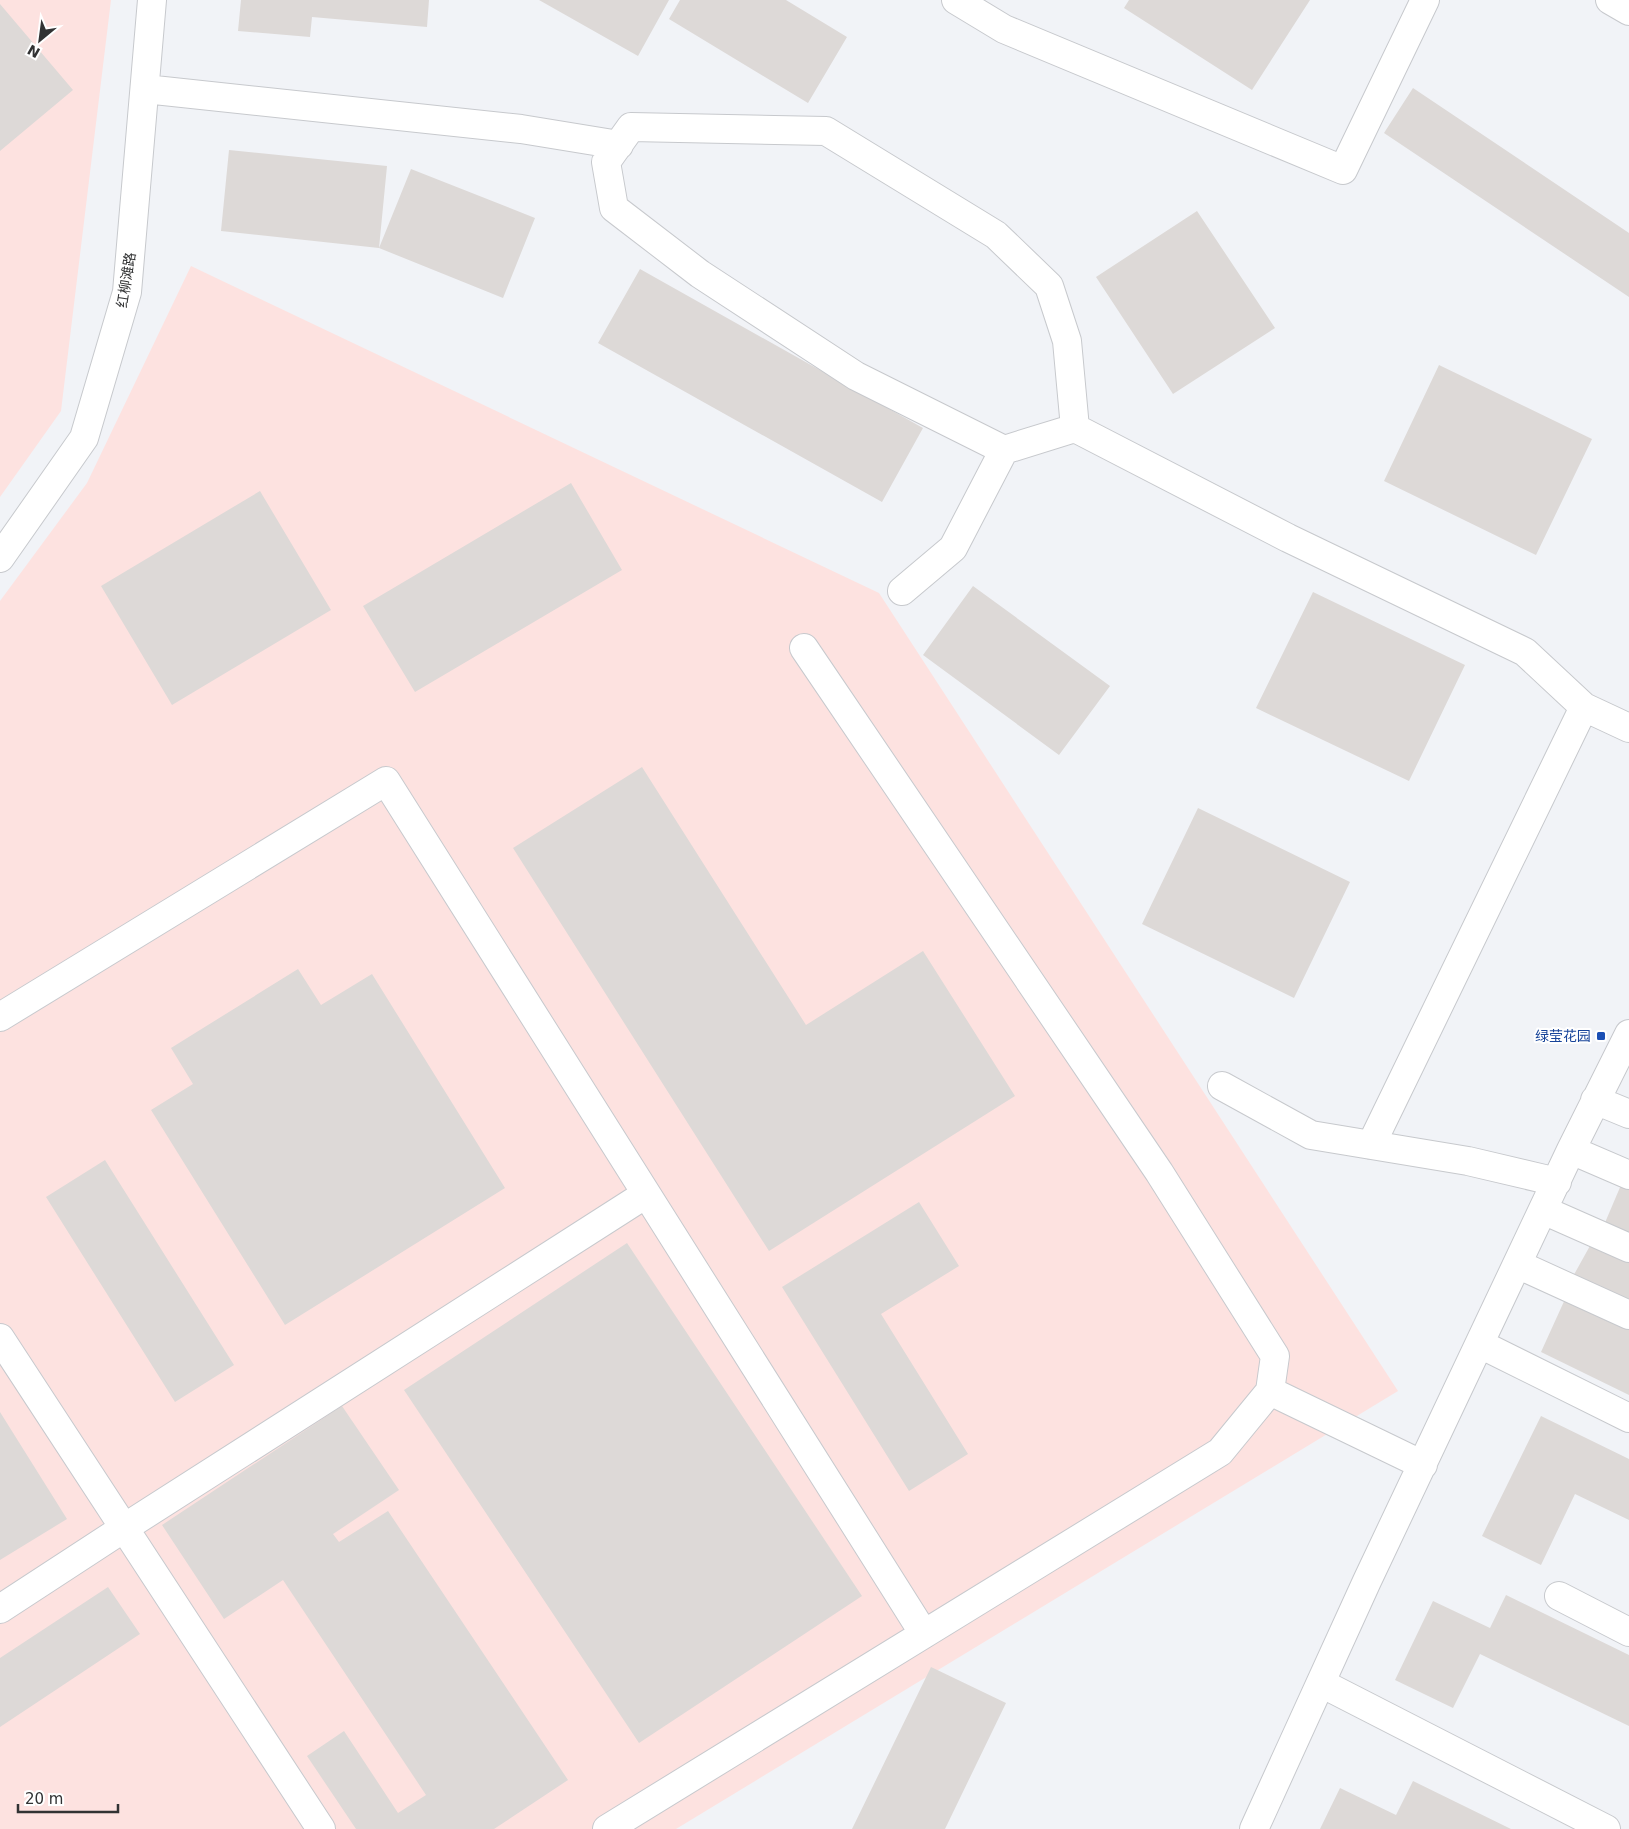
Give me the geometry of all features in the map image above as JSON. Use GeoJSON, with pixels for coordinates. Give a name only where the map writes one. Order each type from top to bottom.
{"type":"FeatureCollection","features":[{"type":"Feature","properties":{"kind":"street","name":"红柳滩路"},"geometry":{"type":"LineString","coordinates":[[0,558],[84,438],[127,292],[152,0]]}},
{"type":"Feature","properties":{"kind":"street"},"geometry":{"type":"LineString","coordinates":[[956,0],[1004,30],[1343,170],[1425,0]]}},
{"type":"Feature","properties":{"kind":"street"},"geometry":{"type":"LineString","coordinates":[[1610,0],[1629,11]]}},
{"type":"Feature","properties":{"kind":"street"},"geometry":{"type":"LineString","coordinates":[[145,89],[521,129],[619,145]]}},
{"type":"Feature","properties":{"kind":"street"},"geometry":{"type":"LineString","coordinates":[[1075,428],[1068,341],[1049,286],[996,235],[826,131],[631,128],[606,162],[614,208],[700,274],[856,376],[1004,450],[1075,428],[1288,538],[1525,652],[1584,706],[1629,728]]}},
{"type":"Feature","properties":{"kind":"street"},"geometry":{"type":"LineString","coordinates":[[902,591],[953,548],[1004,450]]}},
{"type":"Feature","properties":{"kind":"street"},"geometry":{"type":"LineString","coordinates":[[607,1829],[1220,1452],[1270,1391],[1275,1356],[1265,1339],[1154,1164],[804,648]]}},
{"type":"Feature","properties":{"kind":"street"},"geometry":{"type":"LineString","coordinates":[[1371,1145],[1584,706]]}},
{"type":"Feature","properties":{"kind":"street"},"geometry":{"type":"LineString","coordinates":[[0,1017],[386,781],[924,1634]]}},
{"type":"Feature","properties":{"kind":"street"},"geometry":{"type":"LineString","coordinates":[[1254,1829],[1422,1465],[1595,1100],[1629,1035]]}},
{"type":"Feature","properties":{"kind":"street"},"geometry":{"type":"LineString","coordinates":[[1222,1086],[1311,1135],[1468,1161],[1557,1182]]}},
{"type":"Feature","properties":{"kind":"street"},"geometry":{"type":"LineString","coordinates":[[1595,1100],[1629,1114]]}},
{"type":"Feature","properties":{"kind":"street"},"geometry":{"type":"LineString","coordinates":[[1572,1150],[1629,1175]]}},
{"type":"Feature","properties":{"kind":"street"},"geometry":{"type":"LineString","coordinates":[[0,1609],[646,1194]]}},
{"type":"Feature","properties":{"kind":"street"},"geometry":{"type":"LineString","coordinates":[[1543,1210],[1629,1248]]}},
{"type":"Feature","properties":{"kind":"street"},"geometry":{"type":"LineString","coordinates":[[1517,1264],[1629,1315]]}},
{"type":"Feature","properties":{"kind":"street"},"geometry":{"type":"LineString","coordinates":[[0,1338],[321,1829]]}},
{"type":"Feature","properties":{"kind":"street"},"geometry":{"type":"LineString","coordinates":[[1480,1344],[1629,1418]]}},
{"type":"Feature","properties":{"kind":"street"},"geometry":{"type":"LineString","coordinates":[[1270,1391],[1422,1465]]}},
{"type":"Feature","properties":{"kind":"street"},"geometry":{"type":"LineString","coordinates":[[1559,1596],[1629,1632]]}},
{"type":"Feature","properties":{"kind":"street"},"geometry":{"type":"LineString","coordinates":[[1321,1682],[1606,1829]]}},
{"type":"Feature","properties":{"kind":"shaded area"},"geometry":{"type":"Polygon","coordinates":[[[0,0],[111,0],[61,411],[0,497],[0,0]]]}},
{"type":"Feature","properties":{"kind":"shaded area"},"geometry":{"type":"Polygon","coordinates":[[[191,266],[879,593],[1398,1391],[676,1829],[0,1829],[0,601],[87,483],[191,266]]]}},
{"type":"Feature","properties":{"kind":"building"},"geometry":{"type":"Polygon","coordinates":[[[241,0],[429,0],[427,27],[312,17],[310,37],[238,31],[241,0]]]}},
{"type":"Feature","properties":{"kind":"building"},"geometry":{"type":"Polygon","coordinates":[[[539,0],[669,0],[638,56],[539,0]]]}},
{"type":"Feature","properties":{"kind":"building"},"geometry":{"type":"Polygon","coordinates":[[[680,0],[786,0],[847,37],[808,103],[669,19],[680,0]]]}},
{"type":"Feature","properties":{"kind":"building"},"geometry":{"type":"Polygon","coordinates":[[[1129,0],[1310,0],[1252,90],[1124,8],[1129,0]]]}},
{"type":"Feature","properties":{"kind":"building"},"geometry":{"type":"Polygon","coordinates":[[[0,4],[73,90],[0,151],[0,4]]]}},
{"type":"Feature","properties":{"kind":"building"},"geometry":{"type":"Polygon","coordinates":[[[1413,88],[1629,233],[1629,297],[1384,133],[1413,88]]]}},
{"type":"Feature","properties":{"kind":"building"},"geometry":{"type":"Polygon","coordinates":[[[229,150],[387,166],[379,248],[221,231],[229,150]]]}},
{"type":"Feature","properties":{"kind":"building"},"geometry":{"type":"Polygon","coordinates":[[[411,169],[535,218],[503,298],[379,248],[411,169]]]}},
{"type":"Feature","properties":{"kind":"building"},"geometry":{"type":"Polygon","coordinates":[[[1197,211],[1275,328],[1173,394],[1096,277],[1197,211]]]}},
{"type":"Feature","properties":{"kind":"building"},"geometry":{"type":"Polygon","coordinates":[[[640,269],[923,428],[882,502],[598,343],[640,269]]]}},
{"type":"Feature","properties":{"kind":"building"},"geometry":{"type":"Polygon","coordinates":[[[1439,365],[1592,439],[1536,555],[1384,481],[1439,365]]]}},
{"type":"Feature","properties":{"kind":"building"},"geometry":{"type":"Polygon","coordinates":[[[571,483],[622,570],[415,692],[363,606],[571,483]]]}},
{"type":"Feature","properties":{"kind":"building"},"geometry":{"type":"Polygon","coordinates":[[[260,491],[331,610],[172,705],[101,586],[260,491]]]}},
{"type":"Feature","properties":{"kind":"building"},"geometry":{"type":"Polygon","coordinates":[[[973,586],[1110,686],[1059,755],[923,655],[973,586]]]}},
{"type":"Feature","properties":{"kind":"building"},"geometry":{"type":"Polygon","coordinates":[[[1313,592],[1465,665],[1409,781],[1256,708],[1313,592]]]}},
{"type":"Feature","properties":{"kind":"building"},"geometry":{"type":"Polygon","coordinates":[[[642,767],[806,1025],[923,951],[1015,1096],[769,1251],[513,848],[642,767]]]}},
{"type":"Feature","properties":{"kind":"building"},"geometry":{"type":"Polygon","coordinates":[[[1198,808],[1350,882],[1294,998],[1142,924],[1198,808]]]}},
{"type":"Feature","properties":{"kind":"building"},"geometry":{"type":"Polygon","coordinates":[[[298,969],[321,1005],[372,974],[505,1188],[285,1325],[151,1110],[193,1084],[171,1048],[298,969]]]}},
{"type":"Feature","properties":{"kind":"building"},"geometry":{"type":"Polygon","coordinates":[[[105,1160],[234,1365],[175,1402],[46,1197],[105,1160]]]}},
{"type":"Feature","properties":{"kind":"building"},"geometry":{"type":"Polygon","coordinates":[[[1621,1185],[1629,1188],[1629,1236],[1604,1225],[1621,1185]]]}},
{"type":"Feature","properties":{"kind":"building"},"geometry":{"type":"Polygon","coordinates":[[[919,1202],[959,1266],[881,1314],[968,1454],[909,1491],[782,1287],[919,1202]]]}},
{"type":"Feature","properties":{"kind":"building"},"geometry":{"type":"Polygon","coordinates":[[[627,1243],[862,1596],[639,1743],[404,1390],[627,1243]]]}},
{"type":"Feature","properties":{"kind":"building"},"geometry":{"type":"Polygon","coordinates":[[[1591,1244],[1629,1261],[1629,1306],[1571,1280],[1591,1244]]]}},
{"type":"Feature","properties":{"kind":"building"},"geometry":{"type":"Polygon","coordinates":[[[1566,1297],[1629,1325],[1629,1395],[1541,1352],[1566,1297]]]}},
{"type":"Feature","properties":{"kind":"building"},"geometry":{"type":"Polygon","coordinates":[[[342,1406],[399,1490],[333,1534],[339,1542],[388,1511],[568,1780],[494,1829],[356,1829],[307,1756],[344,1731],[398,1813],[426,1795],[283,1580],[224,1619],[162,1525],[342,1406]]]}},
{"type":"Feature","properties":{"kind":"building"},"geometry":{"type":"Polygon","coordinates":[[[0,1412],[67,1519],[0,1560],[0,1412]]]}},
{"type":"Feature","properties":{"kind":"building"},"geometry":{"type":"Polygon","coordinates":[[[1541,1416],[1629,1459],[1629,1520],[1575,1494],[1541,1565],[1482,1536],[1541,1416]]]}},
{"type":"Feature","properties":{"kind":"building"},"geometry":{"type":"Polygon","coordinates":[[[108,1587],[140,1634],[0,1727],[0,1658],[108,1587]]]}},
{"type":"Feature","properties":{"kind":"building"},"geometry":{"type":"Polygon","coordinates":[[[1506,1595],[1629,1655],[1629,1726],[1480,1654],[1453,1708],[1395,1680],[1433,1601],[1490,1628],[1506,1595]]]}},
{"type":"Feature","properties":{"kind":"building"},"geometry":{"type":"Polygon","coordinates":[[[931,1667],[1006,1703],[945,1829],[852,1829],[931,1667]]]}},
{"type":"Feature","properties":{"kind":"building"},"geometry":{"type":"Polygon","coordinates":[[[1413,1781],[1511,1829],[1320,1829],[1340,1788],[1396,1815],[1413,1781]]]}},
{"type":"Feature","properties":{"kind":"place","name":"绿莹花园"},"geometry":{"type":"Point","coordinates":[1601,1036]}}]}
